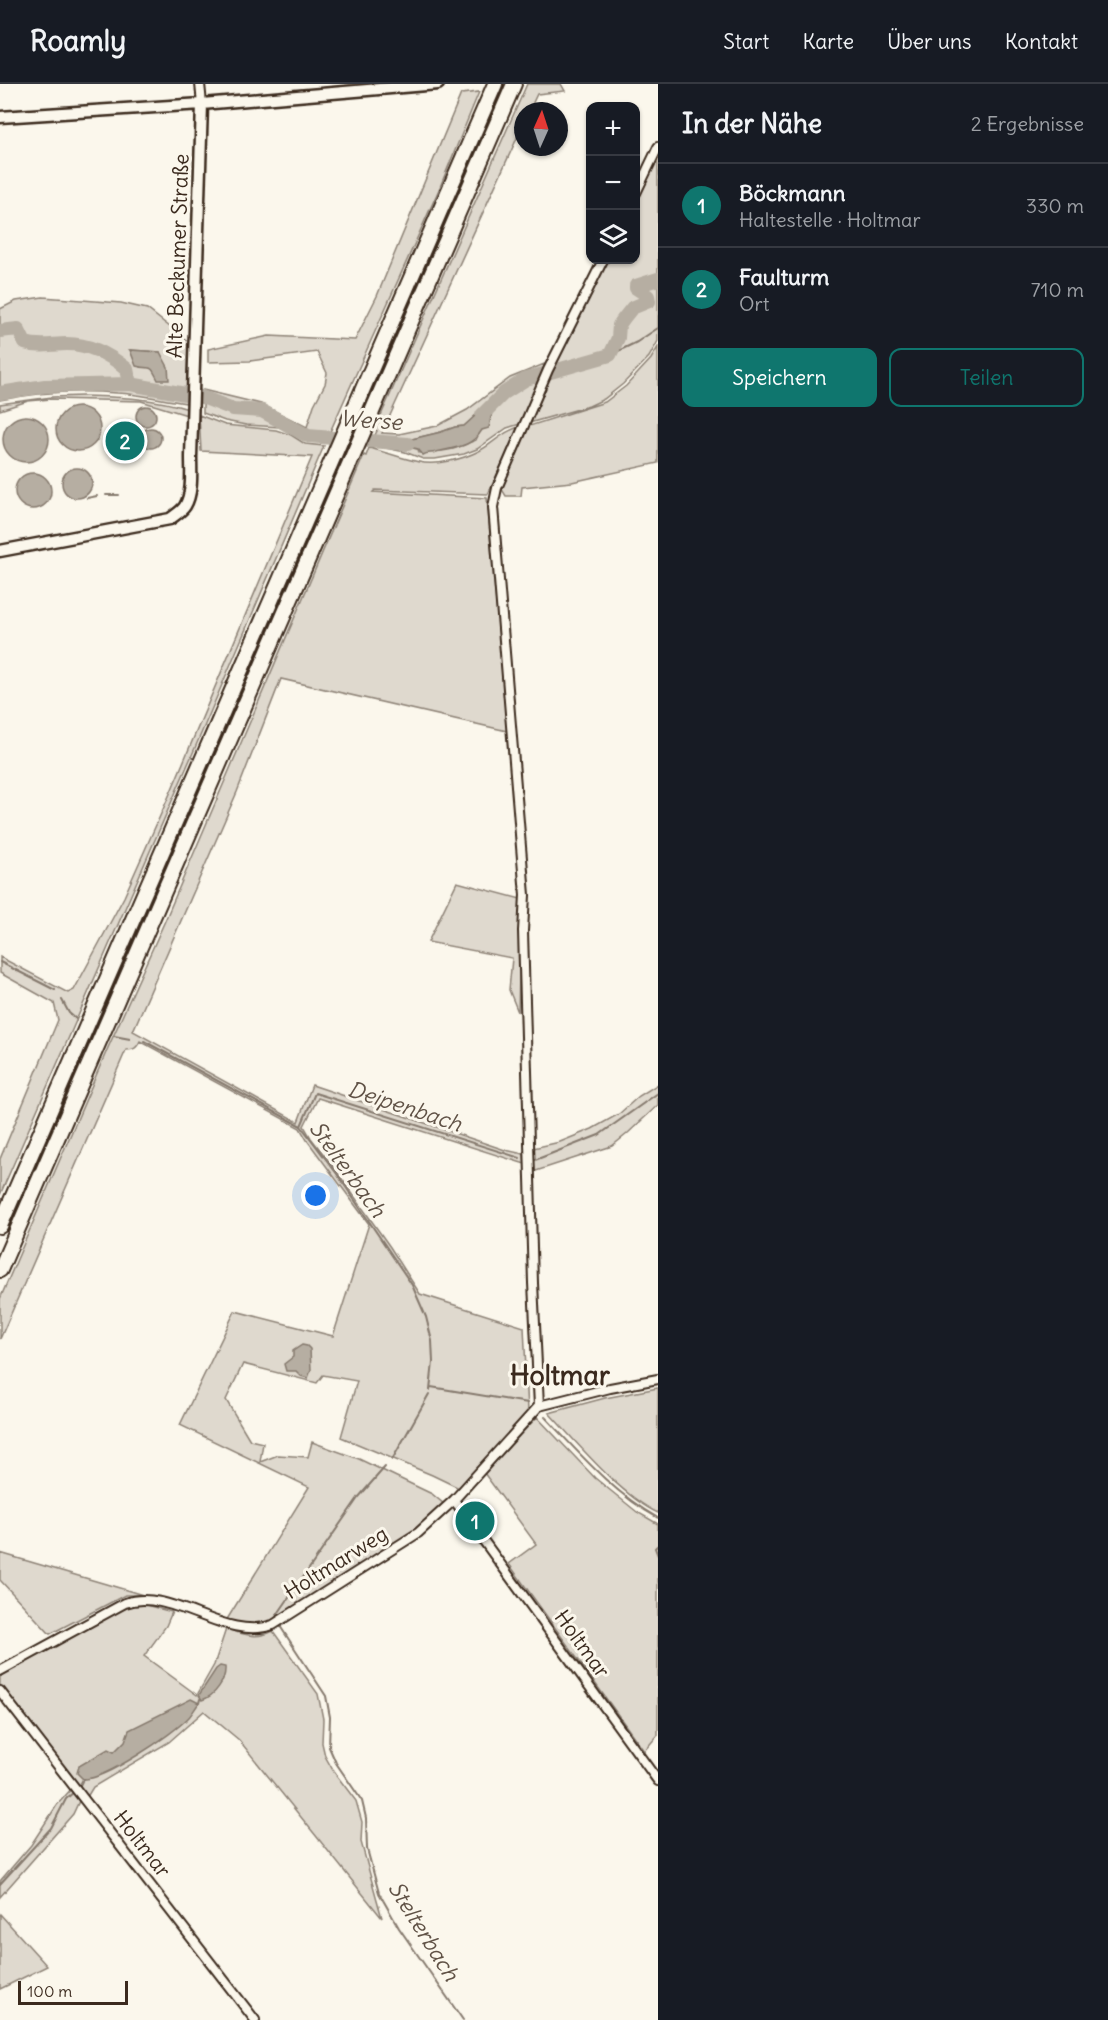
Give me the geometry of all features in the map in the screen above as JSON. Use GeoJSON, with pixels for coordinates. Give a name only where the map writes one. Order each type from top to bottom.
{"type":"FeatureCollection","features":[{"type":"Feature","properties":{"kind":"highway"},"geometry":{"type":"LineString","coordinates":[[0,1226],[495,84]]}},
{"type":"Feature","properties":{"kind":"highway"},"geometry":{"type":"LineString","coordinates":[[0,1270],[514,84]]}},
{"type":"Feature","properties":{"kind":"street"},"geometry":{"type":"LineString","coordinates":[[200,84],[202,104]]}},
{"type":"Feature","properties":{"kind":"street"},"geometry":{"type":"LineString","coordinates":[[0,117],[202,104],[438,84]]}},
{"type":"Feature","properties":{"kind":"street","name":"Alte Beckumer Straße"},"geometry":{"type":"LineString","coordinates":[[0,550],[170,519],[184,508],[188,497],[193,406],[202,104]]}},
{"type":"Feature","properties":{"kind":"street"},"geometry":{"type":"LineString","coordinates":[[640,185],[658,147]]}},
{"type":"Feature","properties":{"kind":"street"},"geometry":{"type":"LineString","coordinates":[[601,264],[548,370],[497,488],[493,507],[525,895],[523,932],[533,1283],[539,1406],[609,1388],[658,1379]]}},
{"type":"Feature","properties":{"kind":"street","name":"Holtmarweg"},"geometry":{"type":"LineString","coordinates":[[0,1671],[134,1600],[153,1601],[245,1629],[262,1629],[273,1625],[418,1533],[454,1500],[539,1406]]}},
{"type":"Feature","properties":{"kind":"street","name":"Holtmar"},"geometry":{"type":"LineString","coordinates":[[454,1500],[658,1781]]}},
{"type":"Feature","properties":{"kind":"street","name":"Holtmar"},"geometry":{"type":"LineString","coordinates":[[0,1691],[255,2020]]}},
{"type":"Feature","properties":{"kind":"shaded area"},"geometry":{"type":"Polygon","coordinates":[[[527,84],[561,84],[565,91],[537,94],[533,102],[519,102],[527,84]]]}},
{"type":"Feature","properties":{"kind":"shaded area"},"geometry":{"type":"Polygon","coordinates":[[[479,92],[440,187],[325,443],[306,441],[279,427],[246,425],[203,413],[203,390],[261,404],[307,427],[314,405],[325,384],[327,373],[317,352],[250,361],[208,362],[208,349],[269,336],[355,340],[377,296],[461,94],[479,92]]]}},
{"type":"Feature","properties":{"kind":"shaded area"},"geometry":{"type":"Polygon","coordinates":[[[514,114],[514,145],[382,433],[399,434],[437,426],[467,410],[510,378],[544,364],[538,385],[520,424],[507,428],[477,449],[464,454],[423,459],[405,452],[370,445],[377,431],[375,429],[514,114]],[[494,402],[464,426],[412,439],[394,440],[393,445],[418,449],[419,453],[458,447],[476,440],[494,402]]]}},
{"type":"Feature","properties":{"kind":"shaded area"},"geometry":{"type":"Polygon","coordinates":[[[658,153],[658,341],[649,357],[623,384],[604,399],[589,406],[529,423],[603,264],[640,264],[640,189],[658,153]]]}},
{"type":"Feature","properties":{"kind":"shaded area"},"geometry":{"type":"Polygon","coordinates":[[[43,297],[121,303],[147,309],[189,342],[186,403],[117,393],[88,392],[43,393],[0,400],[0,309],[16,301],[43,297]],[[130,350],[155,370],[156,376],[160,352],[130,350]]]}},
{"type":"Feature","properties":{"kind":"shaded area"},"geometry":{"type":"Polygon","coordinates":[[[658,347],[658,463],[572,482],[522,487],[521,496],[506,496],[501,488],[526,427],[605,402],[626,386],[651,359],[658,347]]]}},
{"type":"Feature","properties":{"kind":"shaded area"},"geometry":{"type":"Polygon","coordinates":[[[130,350],[160,352],[168,367],[169,380],[158,380],[152,369],[136,366],[130,350]]]}},
{"type":"Feature","properties":{"kind":"shaded area"},"geometry":{"type":"Polygon","coordinates":[[[83,396],[150,400],[188,409],[187,415],[141,401],[51,399],[28,401],[0,410],[0,404],[52,397],[83,396]]]}},
{"type":"Feature","properties":{"kind":"shaded area"},"geometry":{"type":"Polygon","coordinates":[[[494,401],[489,428],[482,430],[468,444],[423,455],[418,449],[389,443],[394,440],[412,439],[464,426],[494,401]]]}},
{"type":"Feature","properties":{"kind":"shaded area"},"geometry":{"type":"Polygon","coordinates":[[[146,406],[153,409],[156,416],[153,423],[146,426],[139,423],[136,416],[139,409],[146,406]]]}},
{"type":"Feature","properties":{"kind":"shaded area"},"geometry":{"type":"Polygon","coordinates":[[[78,407],[94,413],[100,429],[94,445],[78,451],[62,445],[56,429],[62,413],[78,407]]]}},
{"type":"Feature","properties":{"kind":"shaded area"},"geometry":{"type":"Polygon","coordinates":[[[199,415],[225,425],[276,430],[291,435],[305,444],[324,446],[0,1195],[0,1159],[58,1020],[54,1003],[0,973],[0,957],[68,993],[74,990],[124,897],[312,457],[201,451],[199,415]]]}},
{"type":"Feature","properties":{"kind":"shaded area"},"geometry":{"type":"Polygon","coordinates":[[[26,416],[42,423],[49,439],[42,455],[26,462],[10,455],[3,439],[10,423],[26,416]]]}},
{"type":"Feature","properties":{"kind":"shaded area"},"geometry":{"type":"Polygon","coordinates":[[[519,427],[488,494],[375,490],[373,492],[487,498],[507,731],[281,679],[237,792],[133,1031],[298,1122],[312,1085],[505,1150],[524,1154],[525,1164],[318,1098],[304,1126],[390,1247],[420,1294],[524,1327],[528,1412],[459,1488],[341,1437],[357,1381],[323,1375],[317,1383],[243,1364],[226,1400],[250,1440],[263,1443],[260,1462],[278,1455],[308,1457],[312,1442],[359,1459],[432,1494],[444,1504],[418,1529],[272,1622],[260,1627],[226,1621],[309,1487],[180,1425],[235,1311],[333,1336],[369,1224],[300,1128],[140,1041],[135,1048],[126,1050],[0,1339],[0,1299],[364,455],[366,456],[369,448],[419,462],[450,461],[479,451],[508,431],[519,427]]]}},
{"type":"Feature","properties":{"kind":"shaded area"},"geometry":{"type":"Polygon","coordinates":[[[151,428],[158,431],[161,438],[158,445],[151,448],[144,445],[141,438],[144,431],[151,428]]]}},
{"type":"Feature","properties":{"kind":"shaded area"},"geometry":{"type":"Polygon","coordinates":[[[77,468],[88,472],[92,483],[88,494],[77,498],[66,494],[62,483],[66,472],[77,468]]]}},
{"type":"Feature","properties":{"kind":"shaded area"},"geometry":{"type":"Polygon","coordinates":[[[33,473],[45,479],[51,491],[45,503],[33,509],[21,503],[15,491],[21,479],[33,473]]]}},
{"type":"Feature","properties":{"kind":"shaded area"},"geometry":{"type":"Polygon","coordinates":[[[457,882],[521,899],[518,1012],[509,990],[512,958],[428,942],[457,882]]]}},
{"type":"Feature","properties":{"kind":"shaded area"},"geometry":{"type":"Polygon","coordinates":[[[658,1084],[658,1105],[612,1146],[533,1172],[533,1148],[560,1142],[592,1129],[619,1114],[639,1096],[658,1084]]]}},
{"type":"Feature","properties":{"kind":"shaded area"},"geometry":{"type":"Polygon","coordinates":[[[302,1345],[310,1349],[311,1370],[308,1378],[296,1371],[286,1371],[284,1364],[293,1357],[293,1351],[302,1345]]]}},
{"type":"Feature","properties":{"kind":"shaded area"},"geometry":{"type":"Polygon","coordinates":[[[658,1388],[658,1513],[614,1482],[549,1413],[605,1398],[658,1388]]]}},
{"type":"Feature","properties":{"kind":"shaded area"},"geometry":{"type":"Polygon","coordinates":[[[537,1417],[595,1478],[637,1512],[658,1524],[658,1735],[644,1751],[509,1564],[536,1544],[484,1473],[537,1417]]]}},
{"type":"Feature","properties":{"kind":"shaded area"},"geometry":{"type":"Polygon","coordinates":[[[0,1553],[143,1595],[125,1595],[50,1634],[0,1580],[0,1553]]]}},
{"type":"Feature","properties":{"kind":"shaded area"},"geometry":{"type":"Polygon","coordinates":[[[142,1604],[172,1612],[166,1626],[144,1656],[197,1695],[214,1665],[226,1629],[255,1636],[273,1631],[318,1694],[323,1719],[322,1743],[325,1756],[356,1801],[362,1822],[361,1842],[382,1918],[239,1740],[204,1711],[169,1742],[93,1787],[87,1797],[0,1685],[0,1676],[122,1609],[142,1604]]]}},
{"type":"Feature","properties":{"kind":"shaded area"},"geometry":{"type":"Polygon","coordinates":[[[220,1666],[225,1667],[222,1682],[211,1695],[202,1700],[199,1695],[220,1666]]]}},
{"type":"Feature","properties":{"kind":"shaded area"},"geometry":{"type":"Polygon","coordinates":[[[191,1699],[199,1703],[189,1716],[153,1745],[121,1765],[93,1778],[83,1779],[77,1773],[79,1766],[108,1749],[114,1752],[125,1741],[129,1730],[191,1699]]]}},
{"type":"Feature","properties":{"kind":"shaded area"},"geometry":{"type":"Polygon","coordinates":[[[73,1787],[80,1799],[73,1814],[0,1897],[0,1881],[31,1845],[57,1805],[73,1787]]]}},
{"type":"Feature","properties":{"kind":"shaded area"},"geometry":{"type":"Polygon","coordinates":[[[0,1914],[47,1966],[0,1989],[0,1914]]]}},
{"type":"Feature","properties":{"kind":"waterway","name":"Werse"},"geometry":{"type":"LineString","coordinates":[[482,415],[504,393],[526,379],[610,355],[618,338],[619,325],[624,318],[632,308],[649,301],[648,296],[636,286],[658,279]]}},
{"type":"Feature","properties":{"kind":"waterway"},"geometry":{"type":"LineString","coordinates":[[610,355],[637,342],[658,328]]}},
{"type":"Feature","properties":{"kind":"waterway"},"geometry":{"type":"LineString","coordinates":[[0,331],[18,329],[25,343],[41,346],[75,344],[99,351],[127,369],[130,384]]}},
{"type":"Feature","properties":{"kind":"waterway","name":"Werse"},"geometry":{"type":"LineString","coordinates":[[0,393],[45,386],[130,384],[202,397],[233,409],[262,411],[308,436],[408,444]]}},
{"type":"Feature","properties":{"kind":"waterway"},"geometry":{"type":"LineString","coordinates":[[106,495],[119,495]]}},
{"type":"Feature","properties":{"kind":"waterway"},"geometry":{"type":"LineString","coordinates":[[87,498],[97,496]]}},
{"type":"Feature","properties":{"kind":"waterway","name":"Stelterbach"},"geometry":{"type":"LineString","coordinates":[[0,962],[55,990]]}},
{"type":"Feature","properties":{"kind":"waterway","name":"Stelterbach"},"geometry":{"type":"LineString","coordinates":[[62,1000],[69,1013],[76,1019]]}},
{"type":"Feature","properties":{"kind":"waterway","name":"Stelterbach"},"geometry":{"type":"LineString","coordinates":[[114,1036],[130,1039]]}},
{"type":"Feature","properties":{"kind":"waterway","name":"Stelterbach"},"geometry":{"type":"LineString","coordinates":[[144,1041],[301,1126],[337,1174],[412,1285],[426,1317],[432,1341],[433,1362],[430,1390]]}},
{"type":"Feature","properties":{"kind":"waterway","name":"Deipenbach"},"geometry":{"type":"LineString","coordinates":[[301,1126],[315,1093],[520,1158]]}},
{"type":"Feature","properties":{"kind":"waterway","name":"Deipenbach"},"geometry":{"type":"LineString","coordinates":[[535,1160],[599,1135],[658,1093]]}},
{"type":"Feature","properties":{"kind":"waterway"},"geometry":{"type":"LineString","coordinates":[[431,1387],[528,1403]]}},
{"type":"Feature","properties":{"kind":"waterway","name":"Stelterbach"},"geometry":{"type":"LineString","coordinates":[[392,1460],[429,1394]]}},
{"type":"Feature","properties":{"kind":"waterway"},"geometry":{"type":"LineString","coordinates":[[545,1417],[612,1485],[658,1518]]}},
{"type":"Feature","properties":{"kind":"waterway","name":"Stelterbach"},"geometry":{"type":"LineString","coordinates":[[275,1618],[358,1498],[385,1467]]}},
{"type":"Feature","properties":{"kind":"waterway"},"geometry":{"type":"LineString","coordinates":[[658,1545],[655,1548],[658,1556]]}},
{"type":"Feature","properties":{"kind":"waterway","name":"Stelterbach"},"geometry":{"type":"LineString","coordinates":[[280,1626],[326,1696],[330,1717],[329,1747],[336,1763],[362,1801],[366,1818],[367,1849],[379,1893],[399,1928],[463,2020]]}},
{"type":"Feature","properties":{"kind":"waterway"},"geometry":{"type":"LineString","coordinates":[[199,1703],[200,1699]]}},
{"type":"Feature","properties":{"kind":"waterway"},"geometry":{"type":"LineString","coordinates":[[80,1785],[83,1779]]}},
{"type":"Feature","properties":{"kind":"waterway"},"geometry":{"type":"LineString","coordinates":[[0,1884],[51,1828],[66,1799],[75,1791]]}},
{"type":"Feature","properties":{"kind":"place","name":"Faulturm"},"geometry":{"type":"Point","coordinates":[125,441]}},
{"type":"Feature","properties":{"kind":"place","name":"Böckmann"},"geometry":{"type":"Point","coordinates":[475,1521]}},
{"type":"Feature","properties":{"kind":"district","name":"Holtmar"},"geometry":{"type":"Point","coordinates":[560,1376]}}]}
